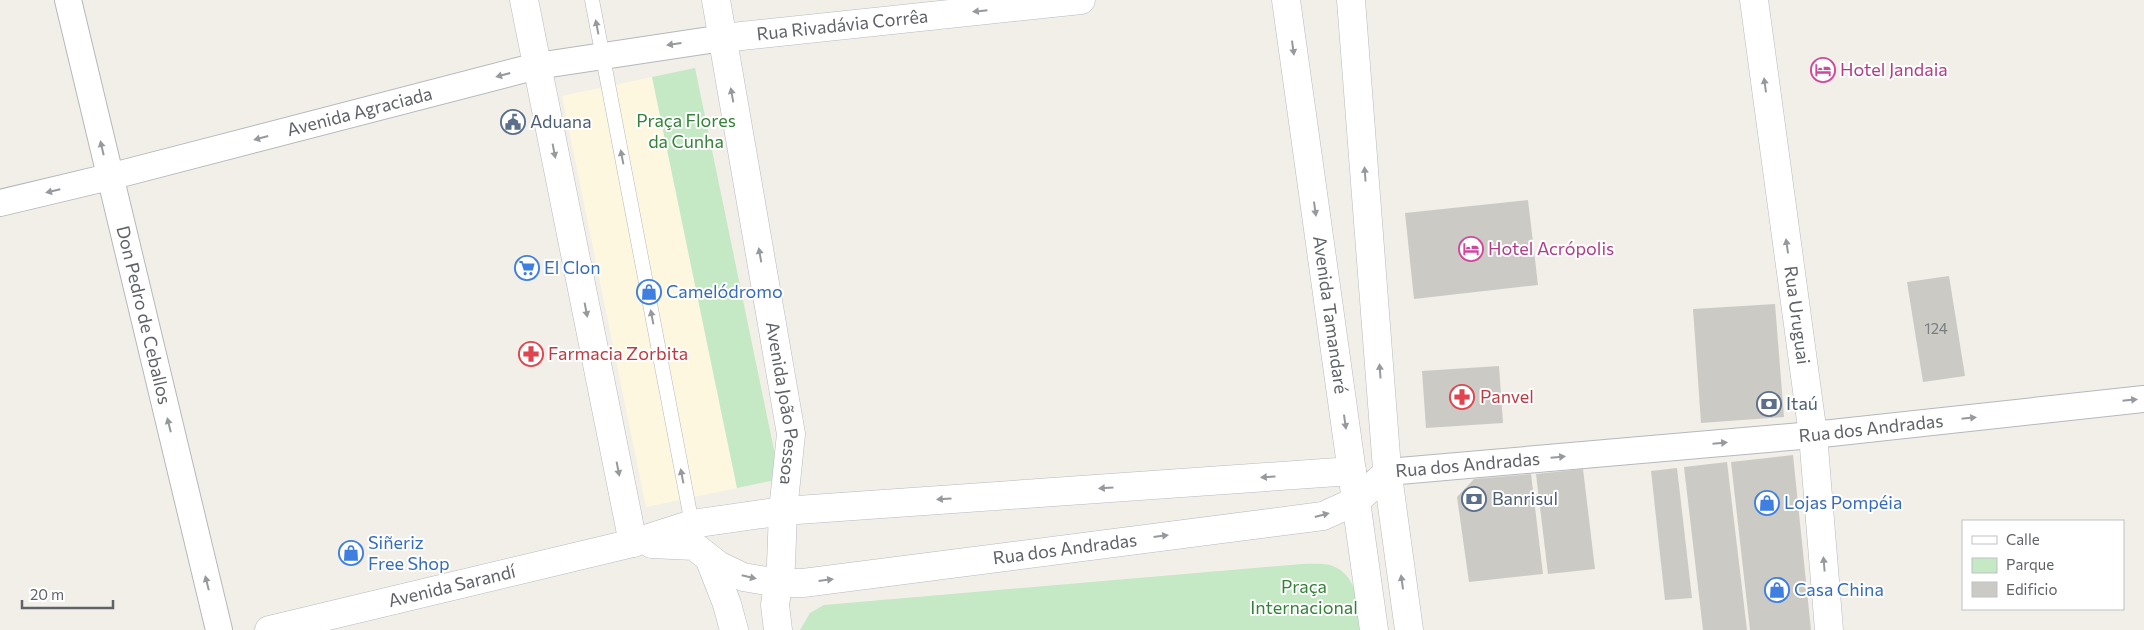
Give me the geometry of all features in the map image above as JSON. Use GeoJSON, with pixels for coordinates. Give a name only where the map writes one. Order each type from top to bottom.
{"type":"FeatureCollection","features":[{"type":"Feature","properties":{"kind":"street","name":"Don Pedro de Ceballos"},"geometry":{"type":"LineString","coordinates":[[68,0],[219,630]]}},
{"type":"Feature","properties":{"kind":"street"},"geometry":{"type":"LineString","coordinates":[[524,0],[633,543]]}},
{"type":"Feature","properties":{"kind":"street","name":"Avenida João Pessoa"},"geometry":{"type":"LineString","coordinates":[[716,0],[791,434],[782,511],[781,565],[775,605],[778,630]]}},
{"type":"Feature","properties":{"kind":"street","name":"Rua Rivadávia Corrêa"},"geometry":{"type":"LineString","coordinates":[[722,38],[1081,0]]}},
{"type":"Feature","properties":{"kind":"street","name":"Avenida Tamandaré"},"geometry":{"type":"LineString","coordinates":[[1286,0],[1374,630]]}},
{"type":"Feature","properties":{"kind":"street"},"geometry":{"type":"LineString","coordinates":[[1351,0],[1388,472],[1409,630]]}},
{"type":"Feature","properties":{"kind":"street","name":"Rua Uruguai"},"geometry":{"type":"LineString","coordinates":[[1754,0],[1813,435],[1830,630]]}},
{"type":"Feature","properties":{"kind":"street","name":"Avenida Agraciada"},"geometry":{"type":"LineString","coordinates":[[0,203],[109,177],[537,66],[602,54],[722,38]]}},
{"type":"Feature","properties":{"kind":"street","name":"Rua dos Andradas"},"geometry":{"type":"LineString","coordinates":[[778,583],[803,583],[1323,516],[1356,501],[1388,472],[1813,435],[2144,399]]}},
{"type":"Feature","properties":{"kind":"street"},"geometry":{"type":"LineString","coordinates":[[782,511],[1352,471]]}},
{"type":"Feature","properties":{"kind":"street","name":"Avenida Sarandí"},"geometry":{"type":"LineString","coordinates":[[268,630],[633,543],[711,533],[782,511]]}},
{"type":"Feature","properties":{"kind":"street"},"geometry":{"type":"LineString","coordinates":[[734,630],[711,533],[769,529],[782,544]]}},
{"type":"Feature","properties":{"kind":"street","name":"Avenida Sarandí"},"geometry":{"type":"LineString","coordinates":[[711,533],[718,565],[743,576],[778,583]]}},
{"type":"Feature","properties":{"kind":"lane"},"geometry":{"type":"LineString","coordinates":[[592,0],[602,54],[711,533]]}},
{"type":"Feature","properties":{"kind":"shaded area","name":"Camelódromo"},"geometry":{"type":"Polygon","coordinates":[[[652,77],[737,488],[646,507],[562,96],[652,77]]]}},
{"type":"Feature","properties":{"kind":"green space","name":"Praça Flores da Cunha"},"geometry":{"type":"Polygon","coordinates":[[[695,68],[780,479],[737,488],[652,77],[695,68]]]}},
{"type":"Feature","properties":{"kind":"green space","name":"Praça Internacional"},"geometry":{"type":"Polygon","coordinates":[[[1302,564],[1330,565],[1342,571],[1348,577],[1356,593],[1361,630],[800,630],[810,613],[824,605],[1302,564]]]}},
{"type":"Feature","properties":{"kind":"building","name":"Hotel Acrópolis"},"geometry":{"type":"Polygon","coordinates":[[[1528,200],[1538,285],[1414,299],[1405,213],[1528,200]]]}},
{"type":"Feature","properties":{"kind":"building"},"geometry":{"type":"Polygon","coordinates":[[[1949,276],[1965,376],[1923,382],[1907,282],[1949,276]]]}},
{"type":"Feature","properties":{"kind":"building"},"geometry":{"type":"Polygon","coordinates":[[[1775,304],[1784,417],[1701,423],[1693,309],[1775,304]]]}},
{"type":"Feature","properties":{"kind":"building","name":"Panvel"},"geometry":{"type":"Polygon","coordinates":[[[1499,366],[1503,423],[1426,428],[1422,371],[1499,366]]]}},
{"type":"Feature","properties":{"kind":"building"},"geometry":{"type":"Polygon","coordinates":[[[1793,455],[1811,630],[1750,630],[1731,462],[1793,455]]]}},
{"type":"Feature","properties":{"kind":"building"},"geometry":{"type":"Polygon","coordinates":[[[1727,462],[1747,630],[1703,630],[1684,467],[1727,462]]]}},
{"type":"Feature","properties":{"kind":"building"},"geometry":{"type":"Polygon","coordinates":[[[1677,468],[1692,598],[1665,600],[1651,471],[1677,468]]]}},
{"type":"Feature","properties":{"kind":"building"},"geometry":{"type":"Polygon","coordinates":[[[1583,469],[1595,569],[1548,574],[1536,474],[1583,469]]]}},
{"type":"Feature","properties":{"kind":"building"},"geometry":{"type":"Polygon","coordinates":[[[1531,474],[1543,574],[1469,582],[1457,497],[1474,479],[1531,474]]]}},
{"type":"Feature","properties":{"kind":"place","name":"Hotel Jandaia"},"geometry":{"type":"Point","coordinates":[1823,70]}},
{"type":"Feature","properties":{"kind":"place","name":"Aduana"},"geometry":{"type":"Point","coordinates":[513,122]}},
{"type":"Feature","properties":{"kind":"place","name":"Hotel Acrópolis"},"geometry":{"type":"Point","coordinates":[1471,249]}},
{"type":"Feature","properties":{"kind":"place","name":"El Clon"},"geometry":{"type":"Point","coordinates":[527,268]}},
{"type":"Feature","properties":{"kind":"place","name":"Camelódromo"},"geometry":{"type":"Point","coordinates":[649,292]}},
{"type":"Feature","properties":{"kind":"place","name":"Farmacia Zorbita"},"geometry":{"type":"Point","coordinates":[531,354]}},
{"type":"Feature","properties":{"kind":"place","name":"Panvel"},"geometry":{"type":"Point","coordinates":[1462,397]}},
{"type":"Feature","properties":{"kind":"place","name":"Itaú"},"geometry":{"type":"Point","coordinates":[1769,404]}},
{"type":"Feature","properties":{"kind":"place","name":"Banrisul"},"geometry":{"type":"Point","coordinates":[1474,499]}},
{"type":"Feature","properties":{"kind":"place","name":"Lojas Pompéia"},"geometry":{"type":"Point","coordinates":[1767,503]}},
{"type":"Feature","properties":{"kind":"place","name":"Siñeriz Free Shop"},"geometry":{"type":"Point","coordinates":[351,553]}},
{"type":"Feature","properties":{"kind":"place","name":"Casa China"},"geometry":{"type":"Point","coordinates":[1777,590]}}]}
